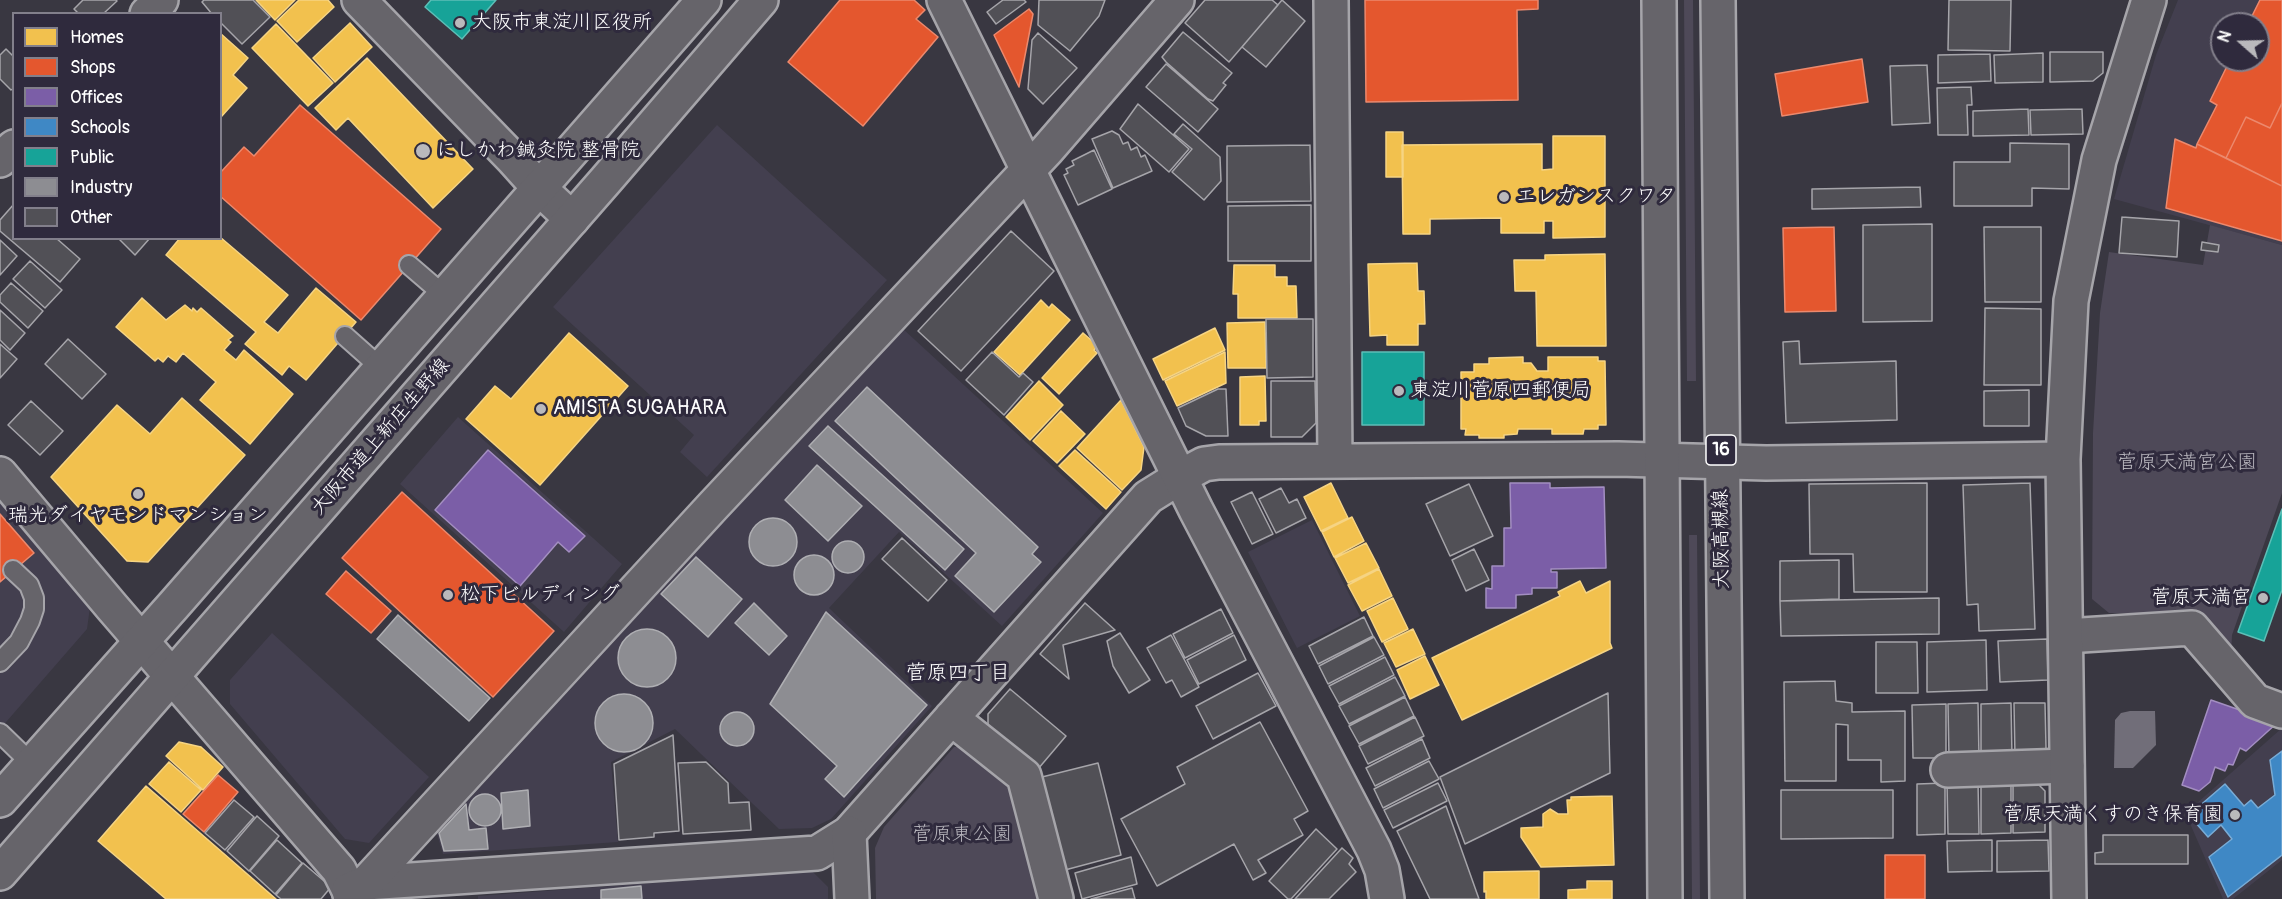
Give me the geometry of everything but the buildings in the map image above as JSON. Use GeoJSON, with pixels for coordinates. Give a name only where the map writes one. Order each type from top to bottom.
{"type":"FeatureCollection","features":[{"type":"Feature","properties":{"kind":"street"},"geometry":{"type":"LineString","coordinates":[[149,12],[161,0]]}},
{"type":"Feature","properties":{"kind":"street"},"geometry":{"type":"LineString","coordinates":[[359,0],[539,188],[572,219]]}},
{"type":"Feature","properties":{"kind":"street"},"geometry":{"type":"LineString","coordinates":[[0,800],[704,0]]}},
{"type":"Feature","properties":{"kind":"street","name":"大阪市道上新庄生野線"},"geometry":{"type":"LineString","coordinates":[[0,873],[572,219],[760,0]]}},
{"type":"Feature","properties":{"kind":"street"},"geometry":{"type":"LineString","coordinates":[[944,0],[1180,477],[1374,850],[1393,896]]}},
{"type":"Feature","properties":{"kind":"street"},"geometry":{"type":"LineString","coordinates":[[355,891],[1028,170],[1177,0]]}},
{"type":"Feature","properties":{"kind":"street"},"geometry":{"type":"LineString","coordinates":[[1331,0],[1335,461]]}},
{"type":"Feature","properties":{"kind":"street"},"geometry":{"type":"LineString","coordinates":[[1659,0],[1665,899]]}},
{"type":"Feature","properties":{"kind":"street","name":"大阪高槻線"},"geometry":{"type":"LineString","coordinates":[[1718,0],[1726,899]]}},
{"type":"Feature","properties":{"kind":"street"},"geometry":{"type":"LineString","coordinates":[[2069,899],[2063,459],[2071,301],[2099,160],[2149,0]]}},
{"type":"Feature","properties":{"kind":"street"},"geometry":{"type":"LineString","coordinates":[[0,160],[12,149]]}},
{"type":"Feature","properties":{"kind":"street"},"geometry":{"type":"LineString","coordinates":[[355,891],[817,853],[849,833],[1148,497],[1204,464],[1661,459],[1721,462],[2063,459]]}},
{"type":"Feature","properties":{"kind":"street"},"geometry":{"type":"LineString","coordinates":[[0,474],[355,891]]}},
{"type":"Feature","properties":{"kind":"street"},"geometry":{"type":"LineString","coordinates":[[2066,636],[2192,628],[2255,701],[2282,711]]}},
{"type":"Feature","properties":{"kind":"street"},"geometry":{"type":"LineString","coordinates":[[951,718],[1024,776],[1056,899]]}},
{"type":"Feature","properties":{"kind":"street"},"geometry":{"type":"LineString","coordinates":[[1948,770],[2067,766]]}},
{"type":"Feature","properties":{"kind":"street"},"geometry":{"type":"LineString","coordinates":[[849,833],[852,899]]}},
{"type":"Feature","properties":{"kind":"lane"},"geometry":{"type":"LineString","coordinates":[[409,265],[445,296]]}},
{"type":"Feature","properties":{"kind":"lane"},"geometry":{"type":"LineString","coordinates":[[345,336],[381,368]]}},
{"type":"Feature","properties":{"kind":"lane"},"geometry":{"type":"LineString","coordinates":[[0,662],[19,642],[34,609],[34,598],[29,585],[13,570]]}},
{"type":"Feature","properties":{"kind":"lane"},"geometry":{"type":"LineString","coordinates":[[0,734],[32,764]]}},
{"type":"Feature","properties":{"kind":"shaded area"},"geometry":{"type":"Polygon","coordinates":[[[2178,0],[2282,0],[2282,245],[2114,199],[2156,55],[2178,0]]]}},
{"type":"Feature","properties":{"kind":"shaded area"},"geometry":{"type":"Polygon","coordinates":[[[717,125],[887,280],[707,477],[680,452],[694,435],[553,307],[717,125]]]}},
{"type":"Feature","properties":{"kind":"shaded area"},"geometry":{"type":"Polygon","coordinates":[[[902,328],[1103,513],[1002,626],[899,532],[829,608],[932,706],[831,819],[812,828],[779,829],[675,729],[611,762],[618,842],[443,854],[437,834],[902,328]]]}},
{"type":"Feature","properties":{"kind":"shaded area"},"geometry":{"type":"Polygon","coordinates":[[[458,417],[622,564],[564,632],[400,484],[458,417]]]}},
{"type":"Feature","properties":{"kind":"shaded area"},"geometry":{"type":"Polygon","coordinates":[[[0,501],[90,607],[87,629],[0,729],[0,501]]]}},
{"type":"Feature","properties":{"kind":"shaded area"},"geometry":{"type":"Polygon","coordinates":[[[1312,520],[1360,616],[1297,648],[1248,552],[1312,520]]]}},
{"type":"Feature","properties":{"kind":"shaded area"},"geometry":{"type":"Polygon","coordinates":[[[272,633],[429,777],[369,843],[345,839],[230,704],[230,680],[272,633]]]}},
{"type":"Feature","properties":{"kind":"shaded area"},"geometry":{"type":"Polygon","coordinates":[[[2155,711],[2156,745],[2133,768],[2114,768],[2115,720],[2121,713],[2155,711]]]}},
{"type":"Feature","properties":{"kind":"shaded area","name":"菅原天満くすのき保育園"},"geometry":{"type":"Polygon","coordinates":[[[2282,728],[2282,860],[2233,899],[2223,899],[2188,819],[2188,811],[2282,728]]]}},
{"type":"Feature","properties":{"kind":"shaded area"},"geometry":{"type":"Polygon","coordinates":[[[812,871],[828,887],[828,899],[478,899],[478,896],[812,871]]]}},
{"type":"Feature","properties":{"kind":"green space"},"geometry":{"type":"Polygon","coordinates":[[[1684,0],[1693,0],[1696,381],[1687,381],[1684,0]]]}},
{"type":"Feature","properties":{"kind":"green space","name":"菅原天満宮公園"},"geometry":{"type":"Polygon","coordinates":[[[2210,225],[2282,245],[2282,493],[2232,635],[2231,654],[2201,614],[2109,613],[2092,599],[2093,433],[2100,313],[2109,252],[2203,265],[2210,225]]]}},
{"type":"Feature","properties":{"kind":"green space"},"geometry":{"type":"Polygon","coordinates":[[[1689,535],[1697,535],[1700,899],[1692,899],[1689,535]]]}},
{"type":"Feature","properties":{"kind":"green space","name":"菅原東公園"},"geometry":{"type":"Polygon","coordinates":[[[954,747],[969,747],[1014,783],[1044,899],[876,899],[875,848],[884,827],[954,747]]]}},
{"type":"Feature","properties":{"kind":"place","name":"大阪市東淀川区役所"},"geometry":{"type":"Point","coordinates":[460,23]}},
{"type":"Feature","properties":{"kind":"place","name":"にしかわ鍼灸院 整骨院"},"geometry":{"type":"Point","coordinates":[423,151]}},
{"type":"Feature","properties":{"kind":"place","name":"エレガンスクワタ"},"geometry":{"type":"Point","coordinates":[1504,197]}},
{"type":"Feature","properties":{"kind":"place","name":"東淀川菅原四郵便局"},"geometry":{"type":"Point","coordinates":[1399,391]}},
{"type":"Feature","properties":{"kind":"place","name":"AMISTA SUGAHARA"},"geometry":{"type":"Point","coordinates":[541,409]}},
{"type":"Feature","properties":{"kind":"place","name":"瑞光ダイヤモンドマンション"},"geometry":{"type":"Point","coordinates":[138,494]}},
{"type":"Feature","properties":{"kind":"place","name":"松下ビルディング"},"geometry":{"type":"Point","coordinates":[448,595]}},
{"type":"Feature","properties":{"kind":"place","name":"菅原天満宮"},"geometry":{"type":"Point","coordinates":[2263,598]}},
{"type":"Feature","properties":{"kind":"place","name":"菅原天満くすのき保育園"},"geometry":{"type":"Point","coordinates":[2235,815]}},
{"type":"Feature","properties":{"kind":"district","name":"菅原四丁目"},"geometry":{"type":"Point","coordinates":[958,674]}}]}
